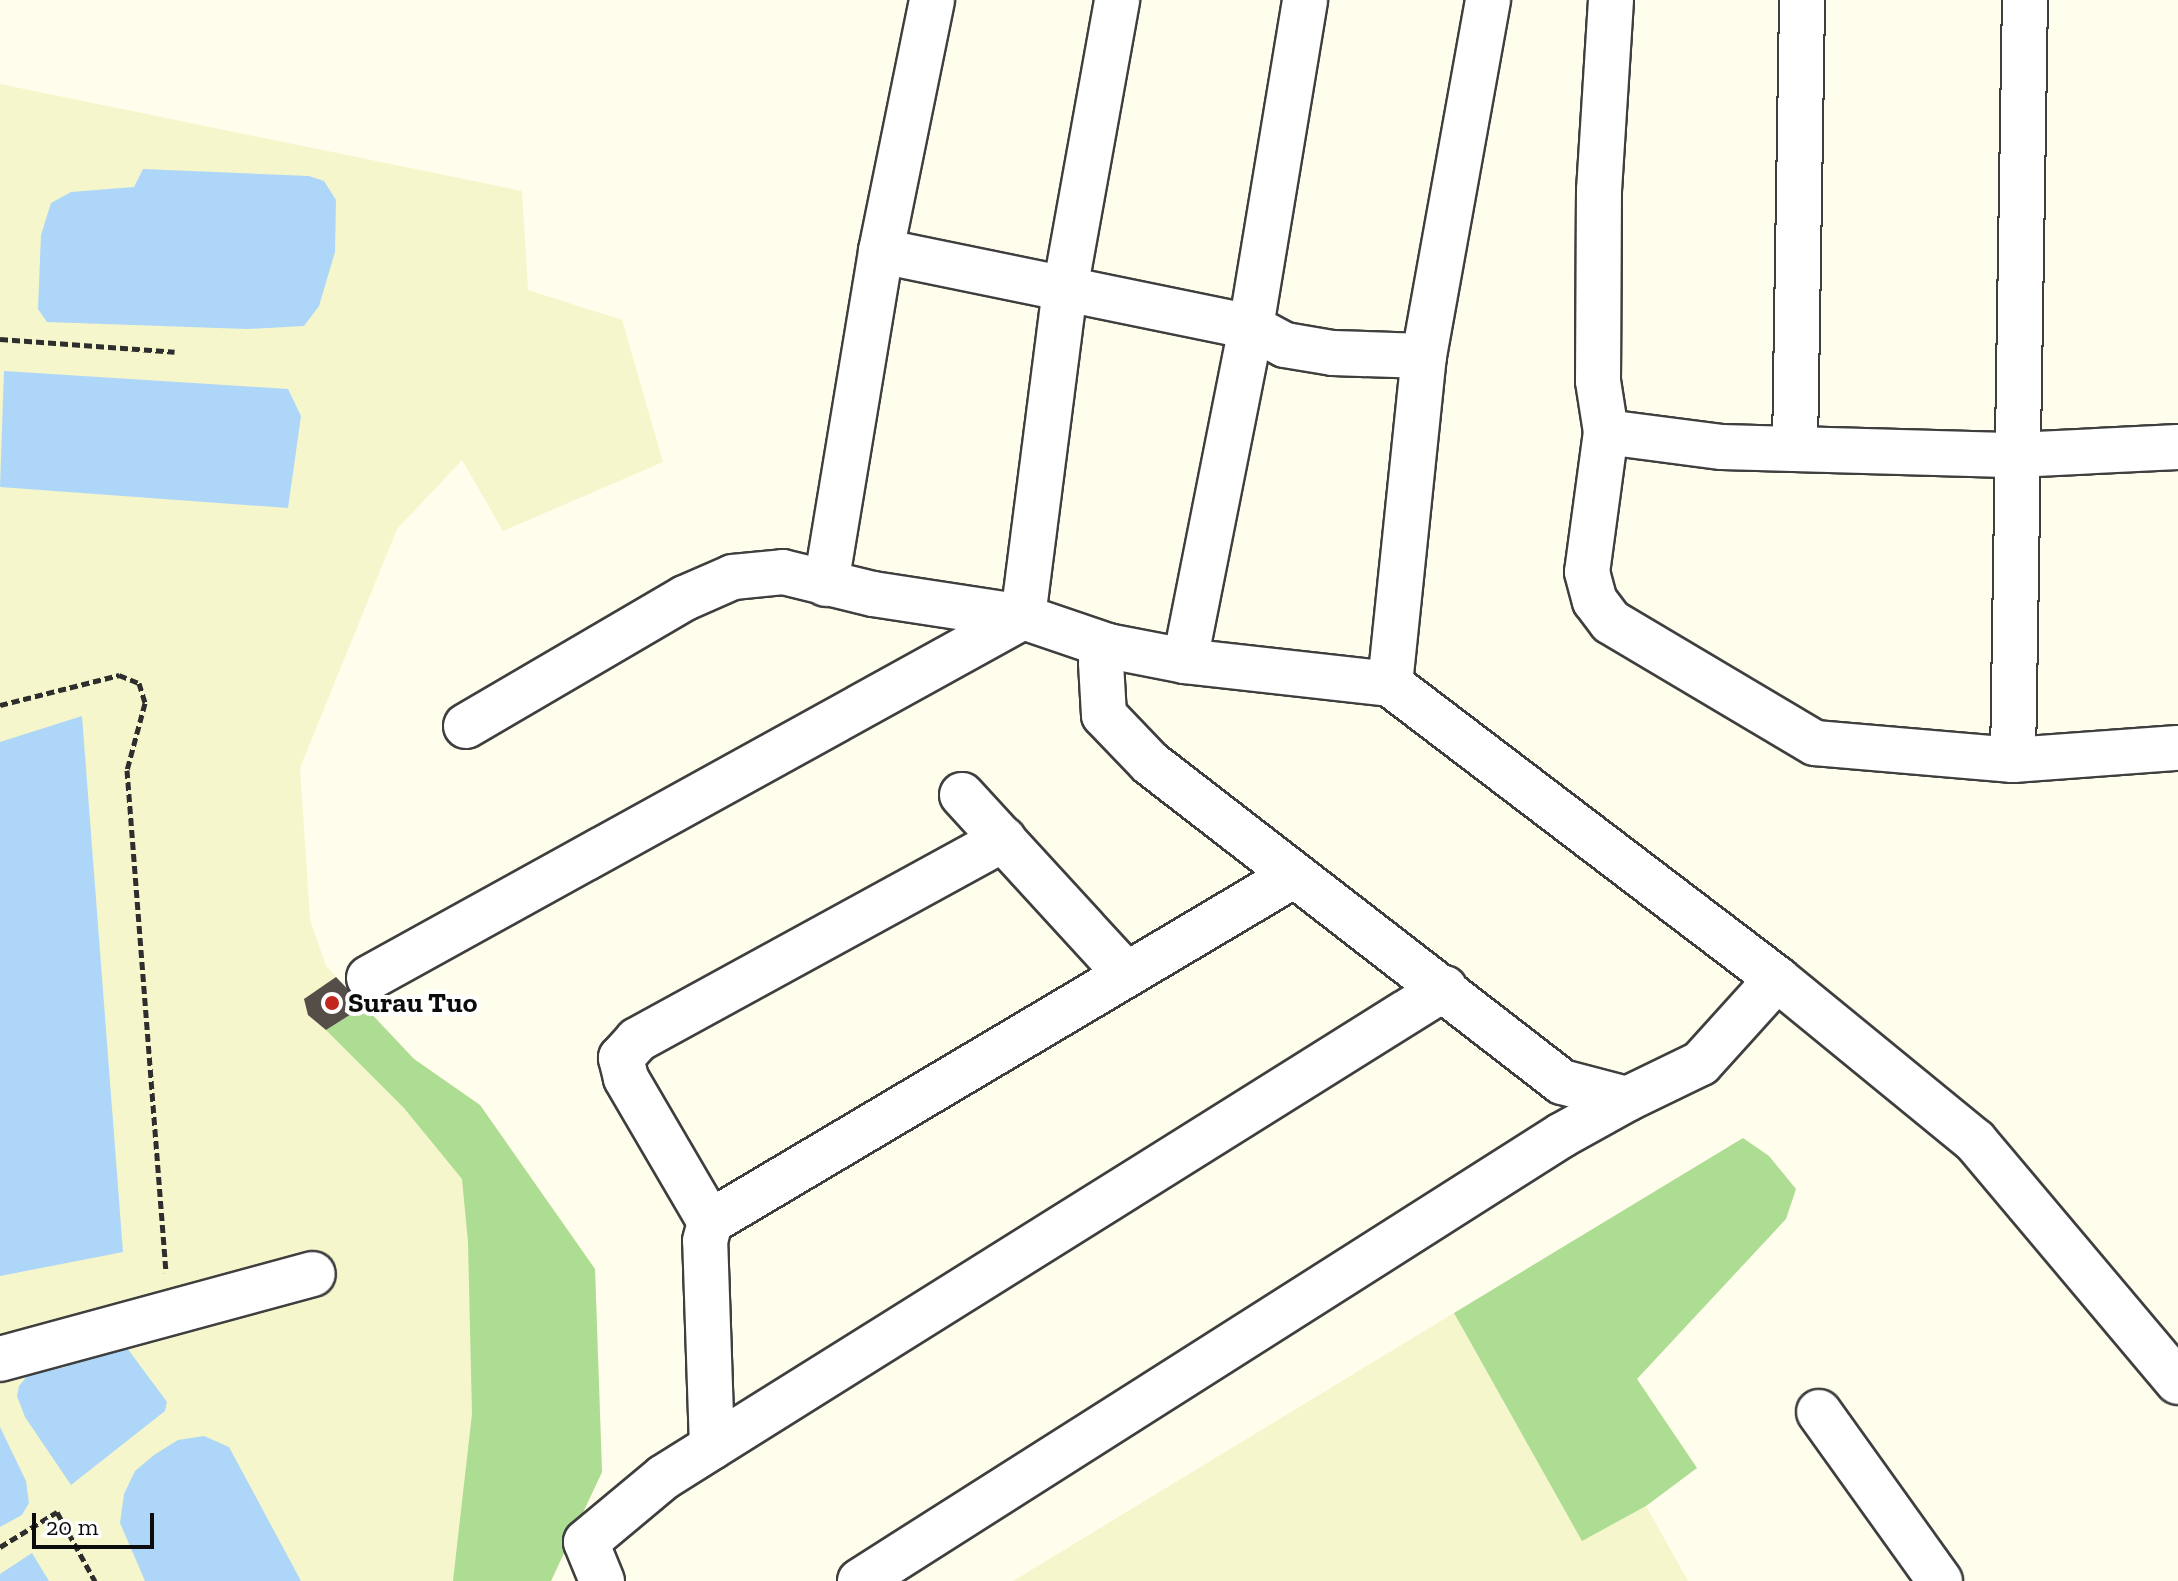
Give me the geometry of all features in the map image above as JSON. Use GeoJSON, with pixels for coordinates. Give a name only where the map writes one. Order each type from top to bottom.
{"type":"FeatureCollection","features":[{"type":"Feature","properties":{"kind":"street"},"geometry":{"type":"LineString","coordinates":[[826,584],[881,251],[932,0]]}},
{"type":"Feature","properties":{"kind":"street"},"geometry":{"type":"LineString","coordinates":[[1023,617],[1065,290],[1117,0]]}},
{"type":"Feature","properties":{"kind":"street"},"geometry":{"type":"LineString","coordinates":[[1185,661],[1251,327],[1305,0]]}},
{"type":"Feature","properties":{"kind":"street"},"geometry":{"type":"LineString","coordinates":[[1390,684],[1424,356],[1488,0]]}},
{"type":"Feature","properties":{"kind":"street"},"geometry":{"type":"LineString","coordinates":[[1611,0],[1599,190],[1598,381],[1606,432],[1587,572],[1595,601],[1611,622],[1815,743],[2013,760],[2178,748]]}},
{"type":"Feature","properties":{"kind":"street"},"geometry":{"type":"LineString","coordinates":[[1795,449],[1802,0]]}},
{"type":"Feature","properties":{"kind":"street"},"geometry":{"type":"LineString","coordinates":[[2013,760],[2025,0]]}},
{"type":"Feature","properties":{"kind":"street"},"geometry":{"type":"LineString","coordinates":[[881,251],[1251,327],[1285,345],[1321,351],[1424,356]]}},
{"type":"Feature","properties":{"kind":"street"},"geometry":{"type":"LineString","coordinates":[[1606,432],[1722,447],[2016,455],[2178,447]]}},
{"type":"Feature","properties":{"kind":"street"},"geometry":{"type":"LineString","coordinates":[[466,726],[685,598],[733,577],[783,572],[826,584],[1023,617],[1108,646],[1185,661],[1390,684],[1777,979],[1975,1141],[2178,1382]]}},
{"type":"Feature","properties":{"kind":"street"},"geometry":{"type":"LineString","coordinates":[[369,978],[1023,617]]}},
{"type":"Feature","properties":{"kind":"street"},"geometry":{"type":"LineString","coordinates":[[1108,646],[1101,663],[1104,715],[1150,763],[1291,877],[1445,988],[1562,1082],[1627,1099]]}},
{"type":"Feature","properties":{"kind":"street"},"geometry":{"type":"LineString","coordinates":[[962,795],[1124,972]]}},
{"type":"Feature","properties":{"kind":"street"},"geometry":{"type":"LineString","coordinates":[[710,1222],[626,1078],[621,1058],[637,1040],[1004,839]]}},
{"type":"Feature","properties":{"kind":"street"},"geometry":{"type":"LineString","coordinates":[[712,1447],[705,1241],[710,1222],[1124,972],[1291,877]]}},
{"type":"Feature","properties":{"kind":"street"},"geometry":{"type":"LineString","coordinates":[[860,1581],[1562,1135],[1701,1063],[1777,979]]}},
{"type":"Feature","properties":{"kind":"street"},"geometry":{"type":"LineString","coordinates":[[602,1581],[586,1542],[664,1477],[1445,988]]}},
{"type":"Feature","properties":{"kind":"street"},"geometry":{"type":"LineString","coordinates":[[0,1359],[313,1274]]}},
{"type":"Feature","properties":{"kind":"street"},"geometry":{"type":"LineString","coordinates":[[1819,1412],[1940,1581]]}},
{"type":"Feature","properties":{"kind":"path"},"geometry":{"type":"LineString","coordinates":[[0,339],[175,352]]}},
{"type":"Feature","properties":{"kind":"path"},"geometry":{"type":"LineString","coordinates":[[0,705],[119,675],[139,683],[145,703],[127,770],[170,1313]]}},
{"type":"Feature","properties":{"kind":"path"},"geometry":{"type":"LineString","coordinates":[[0,1547],[57,1512],[95,1581]]}},
{"type":"Feature","properties":{"kind":"green space"},"geometry":{"type":"Polygon","coordinates":[[[0,84],[522,191],[528,290],[622,320],[663,462],[503,531],[462,460],[397,529],[300,768],[310,920],[326,966],[414,1059],[480,1105],[595,1269],[602,1472],[551,1581],[0,1581],[0,84]]]}},
{"type":"Feature","properties":{"kind":"green space"},"geometry":{"type":"Polygon","coordinates":[[[364,1006],[414,1059],[480,1105],[595,1269],[602,1472],[551,1581],[453,1581],[472,1414],[468,1242],[462,1179],[404,1108],[326,1030],[364,1006]]]}},
{"type":"Feature","properties":{"kind":"green space"},"geometry":{"type":"Polygon","coordinates":[[[1743,1138],[1769,1156],[1796,1189],[1786,1219],[1637,1379],[1697,1468],[1646,1506],[1582,1541],[1454,1313],[1743,1138]]]}},
{"type":"Feature","properties":{"kind":"green space"},"geometry":{"type":"Polygon","coordinates":[[[1454,1313],[1582,1540],[1646,1506],[1688,1581],[1013,1581],[1454,1313]]]}},
{"type":"Feature","properties":{"kind":"water"},"geometry":{"type":"Polygon","coordinates":[[[143,169],[309,176],[324,181],[336,200],[335,252],[319,306],[304,326],[247,329],[47,322],[38,309],[41,235],[51,203],[71,192],[134,187],[143,169]]]}},
{"type":"Feature","properties":{"kind":"water"},"geometry":{"type":"Polygon","coordinates":[[[4,371],[288,389],[301,416],[288,508],[0,487],[4,371]]]}},
{"type":"Feature","properties":{"kind":"water"},"geometry":{"type":"Polygon","coordinates":[[[82,716],[123,1252],[0,1276],[0,742],[82,716]]]}},
{"type":"Feature","properties":{"kind":"water"},"geometry":{"type":"Polygon","coordinates":[[[117,1344],[127,1348],[167,1402],[165,1411],[71,1485],[25,1417],[17,1396],[19,1386],[28,1375],[65,1367],[117,1344]]]}},
{"type":"Feature","properties":{"kind":"water"},"geometry":{"type":"Polygon","coordinates":[[[0,1427],[26,1481],[29,1503],[22,1515],[0,1527],[0,1427]]]}},
{"type":"Feature","properties":{"kind":"water"},"geometry":{"type":"Polygon","coordinates":[[[204,1436],[229,1447],[301,1581],[145,1581],[120,1523],[124,1494],[135,1471],[154,1455],[178,1440],[204,1436]]]}},
{"type":"Feature","properties":{"kind":"water"},"geometry":{"type":"Polygon","coordinates":[[[32,1553],[49,1581],[0,1581],[0,1574],[32,1553]]]}},
{"type":"Feature","properties":{"kind":"building","name":"Surau Tuo"},"geometry":{"type":"Polygon","coordinates":[[[336,977],[364,1006],[326,1030],[308,1015],[304,999],[336,977]]]}},
{"type":"Feature","properties":{"kind":"place","name":"Surau Tuo"},"geometry":{"type":"Point","coordinates":[332,1003]}}]}
